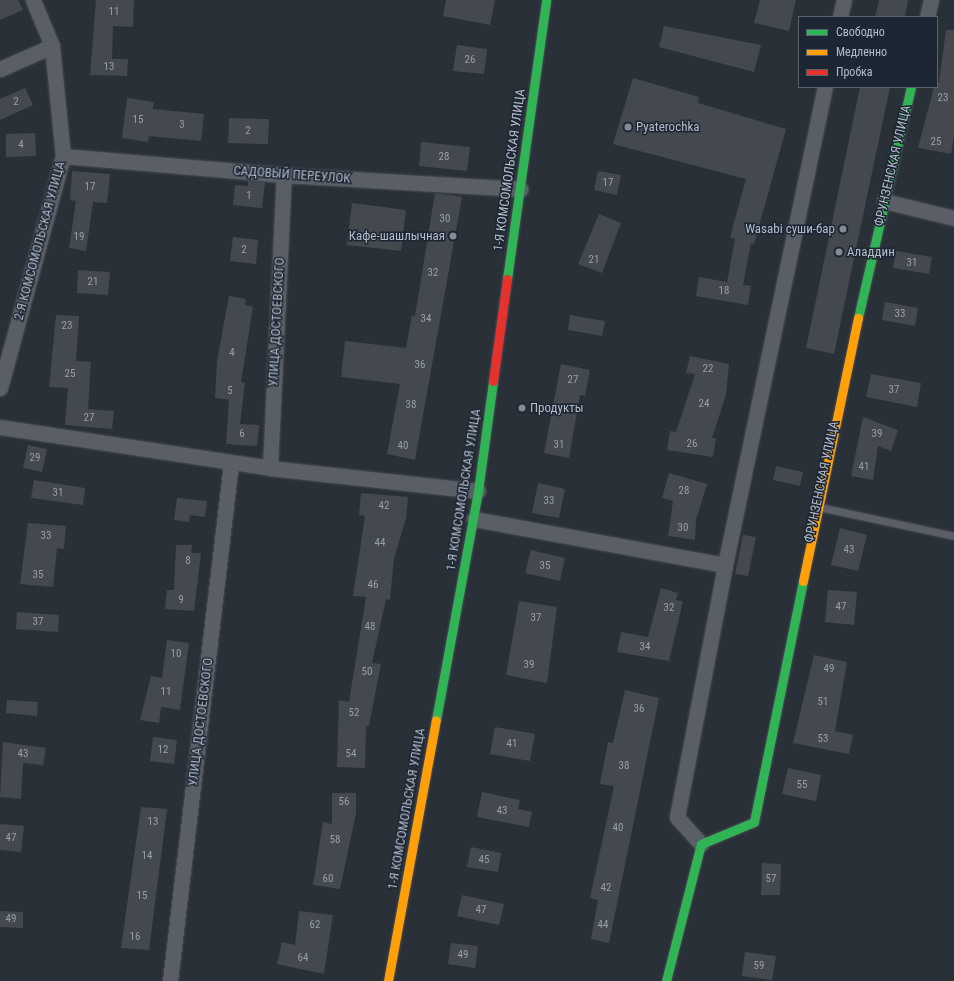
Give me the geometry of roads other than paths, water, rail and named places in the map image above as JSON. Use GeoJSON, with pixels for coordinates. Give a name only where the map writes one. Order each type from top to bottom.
{"type":"FeatureCollection","features":[{"type":"Feature","properties":{"kind":"main road","name":"1-Я КОМСОМОЛЬСКАЯ УЛИЦА"},"geometry":{"type":"LineString","coordinates":[[388,981],[474,519],[546,0]]}},
{"type":"Feature","properties":{"kind":"main road","name":"ФРУНЗЕНСКАЯ УЛИЦА"},"geometry":{"type":"LineString","coordinates":[[701,844],[754,822],[816,507],[911,88]]}},
{"type":"Feature","properties":{"kind":"main road"},"geometry":{"type":"LineString","coordinates":[[666,981],[701,844]]}},
{"type":"Feature","properties":{"kind":"street","name":"2-Я КОМСОМОЛЬСКАЯ УЛИЦА"},"geometry":{"type":"LineString","coordinates":[[0,388],[63,156],[52,46],[33,0]]}},
{"type":"Feature","properties":{"kind":"street"},"geometry":{"type":"LineString","coordinates":[[840,16],[844,0]]}},
{"type":"Feature","properties":{"kind":"street"},"geometry":{"type":"LineString","coordinates":[[927,16],[931,0]]}},
{"type":"Feature","properties":{"kind":"street"},"geometry":{"type":"LineString","coordinates":[[0,69],[52,46]]}},
{"type":"Feature","properties":{"kind":"street"},"geometry":{"type":"LineString","coordinates":[[701,844],[677,817],[725,565],[825,88]]}},
{"type":"Feature","properties":{"kind":"street","name":"САДОВЫЙ ПЕРЕУЛОК"},"geometry":{"type":"LineString","coordinates":[[63,156],[284,175],[520,189]]}},
{"type":"Feature","properties":{"kind":"street","name":"УЛИЦА ДОСТОЕВСКОГО"},"geometry":{"type":"LineString","coordinates":[[270,468],[284,175]]}},
{"type":"Feature","properties":{"kind":"street"},"geometry":{"type":"LineString","coordinates":[[884,201],[954,218]]}},
{"type":"Feature","properties":{"kind":"street"},"geometry":{"type":"LineString","coordinates":[[0,427],[231,463],[478,491]]}},
{"type":"Feature","properties":{"kind":"street","name":"УЛИЦА ДОСТОЕВСКОГО"},"geometry":{"type":"LineString","coordinates":[[170,981],[231,463]]}},
{"type":"Feature","properties":{"kind":"street"},"geometry":{"type":"LineString","coordinates":[[474,519],[725,565]]}},
{"type":"Feature","properties":{"kind":"lane"},"geometry":{"type":"LineString","coordinates":[[816,507],[954,536]]}},
{"type":"Feature","properties":{"kind":"place","name":"Pyaterochka"},"geometry":{"type":"Point","coordinates":[628,127]}},
{"type":"Feature","properties":{"kind":"place","name":"Wasabi суши-бар"},"geometry":{"type":"Point","coordinates":[843,229]}},
{"type":"Feature","properties":{"kind":"place","name":"Кафе-шашлычная"},"geometry":{"type":"Point","coordinates":[453,236]}},
{"type":"Feature","properties":{"kind":"place","name":"Аладдин"},"geometry":{"type":"Point","coordinates":[839,252]}},
{"type":"Feature","properties":{"kind":"place","name":"Продукты"},"geometry":{"type":"Point","coordinates":[522,408]}}]}
